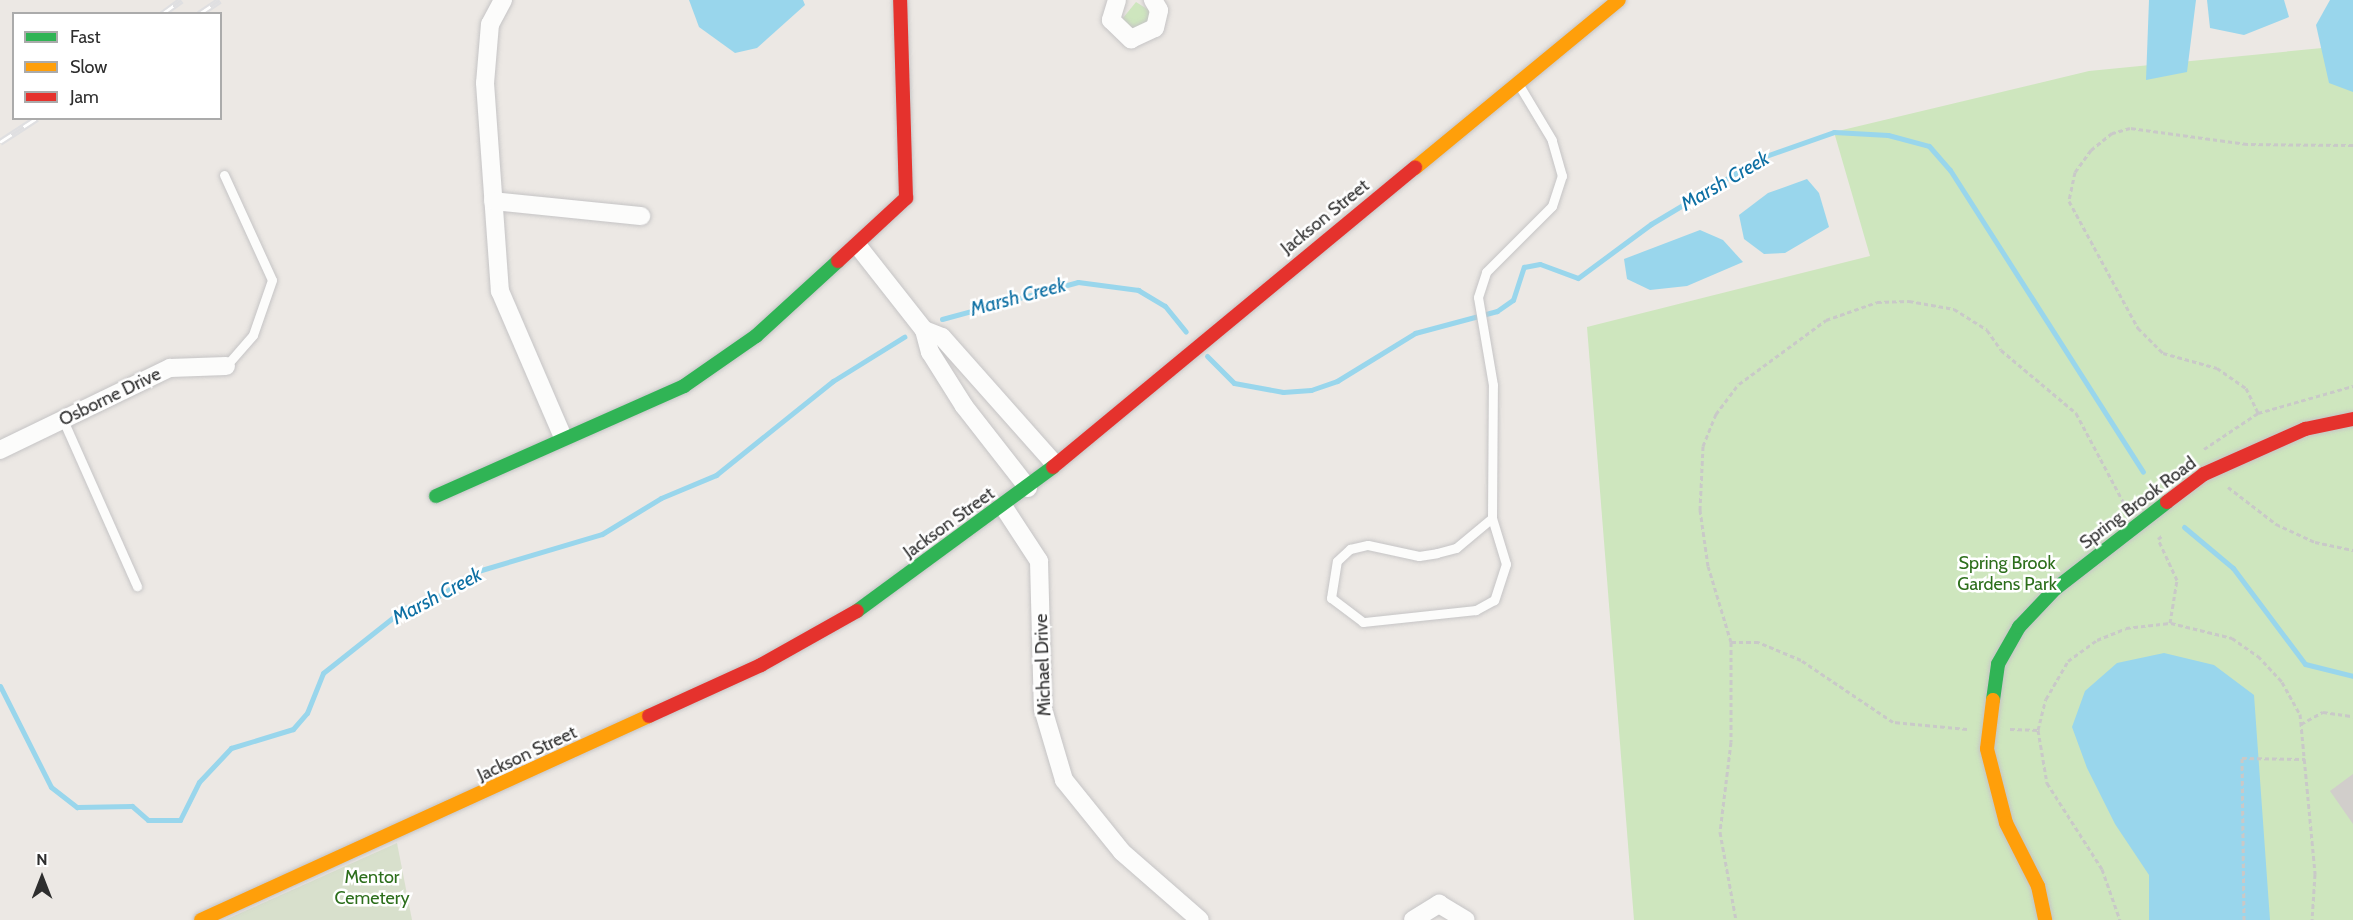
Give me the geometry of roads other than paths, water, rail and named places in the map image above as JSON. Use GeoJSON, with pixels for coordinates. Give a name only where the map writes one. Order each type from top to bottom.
{"type":"FeatureCollection","features":[{"type":"Feature","properties":{"kind":"street"},"geometry":{"type":"LineString","coordinates":[[503,0],[490,24],[485,83],[500,291],[563,436]]}},
{"type":"Feature","properties":{"kind":"street"},"geometry":{"type":"LineString","coordinates":[[436,496],[563,436],[684,386],[756,336],[858,246],[906,198],[900,0]]}},
{"type":"Feature","properties":{"kind":"street"},"geometry":{"type":"LineString","coordinates":[[1117,0],[1111,20],[1131,39],[1155,28],[1159,10],[1154,0]]}},
{"type":"Feature","properties":{"kind":"street","name":"Jackson Street"},"geometry":{"type":"LineString","coordinates":[[201,920],[761,665],[861,608],[1028,488],[1054,463],[1619,0]]}},
{"type":"Feature","properties":{"kind":"street"},"geometry":{"type":"LineString","coordinates":[[493,201],[641,216]]}},
{"type":"Feature","properties":{"kind":"street"},"geometry":{"type":"LineString","coordinates":[[858,246],[924,330],[930,352],[964,406],[1028,488]]}},
{"type":"Feature","properties":{"kind":"street"},"geometry":{"type":"LineString","coordinates":[[924,330],[942,337],[1054,463]]}},
{"type":"Feature","properties":{"kind":"street","name":"Osborne Drive"},"geometry":{"type":"LineString","coordinates":[[0,450],[170,368],[226,366]]}},
{"type":"Feature","properties":{"kind":"street","name":"Spring Brook Road"},"geometry":{"type":"LineString","coordinates":[[2045,920],[2038,886],[2006,823],[1991,771],[1989,729],[1998,664],[2019,627],[2055,589],[2136,526],[2241,453],[2305,429],[2353,419]]}},
{"type":"Feature","properties":{"kind":"street","name":"Michael Drive"},"geometry":{"type":"LineString","coordinates":[[1003,506],[1039,561],[1043,710],[1064,780],[1122,852],[1200,920]]}},
{"type":"Feature","properties":{"kind":"street"},"geometry":{"type":"LineString","coordinates":[[1413,920],[1439,904],[1466,920]]}},
{"type":"Feature","properties":{"kind":"lane"},"geometry":{"type":"LineString","coordinates":[[1492,518],[1456,548],[1437,553],[1419,556],[1368,545],[1350,549],[1337,561],[1331,598],[1363,622],[1476,610],[1494,600],[1506,564],[1492,518],[1493,385],[1478,297],[1486,272],[1552,206],[1562,176],[1552,140],[1518,83]]}},
{"type":"Feature","properties":{"kind":"lane"},"geometry":{"type":"LineString","coordinates":[[225,175],[272,280],[253,335],[226,366]]}},
{"type":"Feature","properties":{"kind":"lane"},"geometry":{"type":"LineString","coordinates":[[63,420],[137,586]]}},
{"type":"Feature","properties":{"kind":"water"},"geometry":{"type":"Polygon","coordinates":[[[689,0],[803,0],[805,5],[757,48],[735,53],[699,27],[689,0]]]}},
{"type":"Feature","properties":{"kind":"water"},"geometry":{"type":"Polygon","coordinates":[[[2149,0],[2196,0],[2187,72],[2146,80],[2149,0]]]}},
{"type":"Feature","properties":{"kind":"water"},"geometry":{"type":"Polygon","coordinates":[[[2207,0],[2284,0],[2289,17],[2244,35],[2210,28],[2207,0]]]}},
{"type":"Feature","properties":{"kind":"water"},"geometry":{"type":"Polygon","coordinates":[[[2330,0],[2353,0],[2353,92],[2329,83],[2316,25],[2330,0]]]}},
{"type":"Feature","properties":{"kind":"water"},"geometry":{"type":"Polygon","coordinates":[[[1807,179],[1819,193],[1829,227],[1785,253],[1764,254],[1744,239],[1739,215],[1768,193],[1807,179]]]}},
{"type":"Feature","properties":{"kind":"water"},"geometry":{"type":"Polygon","coordinates":[[[1700,230],[1723,240],[1743,262],[1687,286],[1650,290],[1627,279],[1624,259],[1700,230]]]}},
{"type":"Feature","properties":{"kind":"water"},"geometry":{"type":"Polygon","coordinates":[[[2164,653],[2214,665],[2254,695],[2270,920],[2149,920],[2149,875],[2115,824],[2087,768],[2072,727],[2085,691],[2117,663],[2164,653]]]}},
{"type":"Feature","properties":{"kind":"waterway","name":"Marsh Creek"},"geometry":{"type":"LineString","coordinates":[[1207,356],[1234,383],[1283,392],[1311,390],[1337,381],[1415,333],[1497,311],[1513,300],[1524,267],[1540,264],[1578,278],[1651,224],[1763,157],[1834,132],[1888,135],[1929,146],[1950,170],[2143,472]]}},
{"type":"Feature","properties":{"kind":"waterway","name":"Marsh Creek"},"geometry":{"type":"LineString","coordinates":[[942,319],[1078,282],[1138,290],[1165,306],[1186,332]]}},
{"type":"Feature","properties":{"kind":"waterway","name":"Marsh Creek"},"geometry":{"type":"LineString","coordinates":[[0,686],[51,787],[77,807],[132,806],[148,820],[180,820],[199,782],[231,748],[293,729],[307,713],[323,673],[405,608],[440,595],[478,571],[602,534],[661,498],[716,475],[833,381],[904,337]]}},
{"type":"Feature","properties":{"kind":"waterway","name":"Marsh Creek"},"geometry":{"type":"LineString","coordinates":[[2184,527],[2233,568],[2305,664],[2353,676]]}},
{"type":"Feature","properties":{"kind":"railway"},"geometry":{"type":"LineString","coordinates":[[165,12],[181,0]]}},
{"type":"Feature","properties":{"kind":"railway"},"geometry":{"type":"LineString","coordinates":[[202,12],[220,0]]}},
{"type":"Feature","properties":{"kind":"railway"},"geometry":{"type":"LineString","coordinates":[[0,142],[34,120]]}},
{"type":"Feature","properties":{"kind":"park label","name":"Spring Brook Gardens Park"},"geometry":{"type":"Point","coordinates":[2007,574]}},
{"type":"Feature","properties":{"kind":"park label","name":"Mentor Cemetery"},"geometry":{"type":"Point","coordinates":[372,888]}}]}
